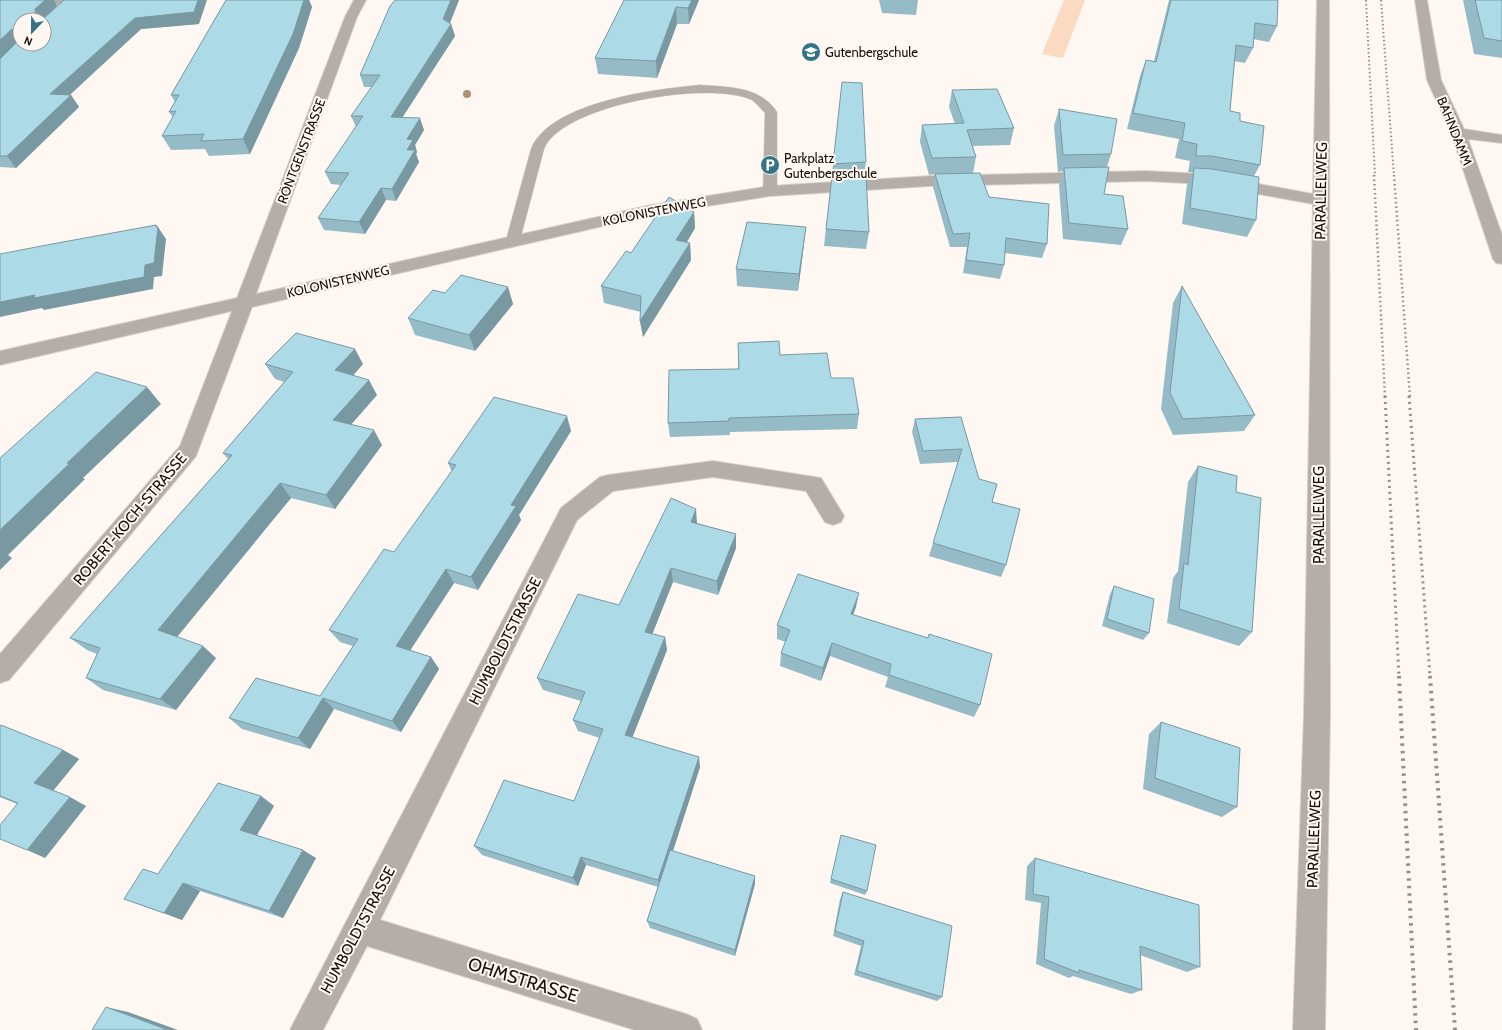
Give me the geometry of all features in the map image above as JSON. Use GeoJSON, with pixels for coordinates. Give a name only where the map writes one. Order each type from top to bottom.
{"type":"FeatureCollection","features":[{"type":"Feature","properties":{"kind":"street"},"geometry":{"type":"LineString","coordinates":[[0,2],[75,0]]}},
{"type":"Feature","properties":{"kind":"street"},"geometry":{"type":"LineString","coordinates":[[61,11],[75,0]]}},
{"type":"Feature","properties":{"kind":"street","name":"RÖNTGENSTRASSE"},"geometry":{"type":"LineString","coordinates":[[245,302],[351,18],[360,0]]}},
{"type":"Feature","properties":{"kind":"street","name":"PARALLELWEG"},"geometry":{"type":"LineString","coordinates":[[1309,1030],[1317,714],[1320,200],[1323,0]]}},
{"type":"Feature","properties":{"kind":"street","name":"BAHNDAMM"},"geometry":{"type":"LineString","coordinates":[[1421,0],[1434,80],[1458,134],[1502,259]]}},
{"type":"Feature","properties":{"kind":"street"},"geometry":{"type":"LineString","coordinates":[[1458,134],[1502,139]]}},
{"type":"Feature","properties":{"kind":"street","name":"KOLONISTENWEG"},"geometry":{"type":"LineString","coordinates":[[0,358],[650,210],[770,191],[930,181],[1146,176],[1204,179],[1320,200]]}},
{"type":"Feature","properties":{"kind":"street","name":"ROBERT-KOCH-STRASSE"},"geometry":{"type":"LineString","coordinates":[[0,672],[189,450],[245,302]]}},
{"type":"Feature","properties":{"kind":"street","name":"HUMBOLDTSTRASSE"},"geometry":{"type":"LineString","coordinates":[[306,1030],[360,929],[569,514],[608,483],[713,470],[813,484],[832,516]]}},
{"type":"Feature","properties":{"kind":"street","name":"OHMSTRASSE"},"geometry":{"type":"LineString","coordinates":[[360,929],[686,1030]]}},
{"type":"Feature","properties":{"kind":"lane"},"geometry":{"type":"LineString","coordinates":[[513,240],[539,145],[552,130],[572,118],[652,93],[682,89],[733,90],[757,97],[768,104],[771,112],[770,191]]}},
{"type":"Feature","properties":{"kind":"shaded area"},"geometry":{"type":"Polygon","coordinates":[[[1064,0],[1085,0],[1063,58],[1042,54],[1064,0]]]}},
{"type":"Feature","properties":{"kind":"building"},"geometry":{"type":"Polygon","coordinates":[[[0,0],[45,0],[35,9],[35,12],[12,12],[12,29],[0,40],[0,0]]]}},
{"type":"Feature","properties":{"kind":"building"},"geometry":{"type":"Polygon","coordinates":[[[64,0],[198,0],[194,12],[135,18],[50,94],[71,95],[7,156],[0,156],[0,59],[12,47],[12,52],[52,52],[51,12],[64,0]]]}},
{"type":"Feature","properties":{"kind":"building"},"geometry":{"type":"Polygon","coordinates":[[[226,0],[304,0],[293,34],[243,139],[201,141],[204,134],[162,136],[176,111],[169,112],[179,95],[171,95],[226,0]]]}},
{"type":"Feature","properties":{"kind":"building"},"geometry":{"type":"Polygon","coordinates":[[[395,0],[451,0],[443,19],[451,24],[391,117],[420,118],[407,139],[413,140],[407,150],[415,150],[392,189],[381,188],[359,222],[318,218],[349,173],[325,172],[363,116],[351,116],[380,75],[360,75],[390,6],[395,0]]]}},
{"type":"Feature","properties":{"kind":"building"},"geometry":{"type":"Polygon","coordinates":[[[624,0],[692,0],[688,8],[676,7],[656,61],[595,58],[624,0]]]}},
{"type":"Feature","properties":{"kind":"building"},"geometry":{"type":"Polygon","coordinates":[[[1171,0],[1278,0],[1277,26],[1255,23],[1253,48],[1236,45],[1230,111],[1240,113],[1240,121],[1264,126],[1260,165],[1212,156],[1196,156],[1197,144],[1182,141],[1185,123],[1133,113],[1146,60],[1156,62],[1171,0]]]}},
{"type":"Feature","properties":{"kind":"building"},"geometry":{"type":"Polygon","coordinates":[[[1475,0],[1502,0],[1502,41],[1484,38],[1475,0]]]}},
{"type":"Feature","properties":{"kind":"building"},"geometry":{"type":"Polygon","coordinates":[[[842,82],[862,83],[866,162],[833,164],[842,82]]]}},
{"type":"Feature","properties":{"kind":"building"},"geometry":{"type":"Polygon","coordinates":[[[997,89],[1014,128],[967,130],[976,157],[932,158],[922,125],[964,123],[952,90],[997,89]]]}},
{"type":"Feature","properties":{"kind":"building"},"geometry":{"type":"Polygon","coordinates":[[[1059,109],[1117,119],[1111,154],[1063,155],[1059,109]]]}},
{"type":"Feature","properties":{"kind":"building"},"geometry":{"type":"Polygon","coordinates":[[[1109,167],[1104,194],[1123,196],[1128,229],[1069,223],[1064,168],[1109,167]]]}},
{"type":"Feature","properties":{"kind":"building"},"geometry":{"type":"Polygon","coordinates":[[[1194,168],[1212,169],[1259,177],[1256,220],[1190,208],[1194,168]]]}},
{"type":"Feature","properties":{"kind":"building"},"geometry":{"type":"Polygon","coordinates":[[[980,173],[989,197],[1049,204],[1047,244],[1006,238],[1004,265],[966,260],[970,233],[953,234],[935,174],[980,173]]]}},
{"type":"Feature","properties":{"kind":"building"},"geometry":{"type":"Polygon","coordinates":[[[866,175],[869,232],[826,229],[832,177],[866,175]]]}},
{"type":"Feature","properties":{"kind":"building"},"geometry":{"type":"Polygon","coordinates":[[[669,197],[694,212],[676,240],[690,243],[640,321],[641,296],[601,286],[626,251],[631,253],[669,197]]]}},
{"type":"Feature","properties":{"kind":"building"},"geometry":{"type":"Polygon","coordinates":[[[747,222],[806,227],[799,274],[736,269],[747,222]]]}},
{"type":"Feature","properties":{"kind":"building"},"geometry":{"type":"Polygon","coordinates":[[[156,225],[156,227],[158,227],[154,263],[145,265],[144,277],[34,298],[35,295],[0,302],[0,254],[156,225]]]}},
{"type":"Feature","properties":{"kind":"building"},"geometry":{"type":"Polygon","coordinates":[[[461,275],[508,287],[469,335],[408,318],[433,290],[445,293],[461,275]]]}},
{"type":"Feature","properties":{"kind":"building"},"geometry":{"type":"Polygon","coordinates":[[[1182,286],[1255,415],[1183,419],[1170,393],[1182,286]]]}},
{"type":"Feature","properties":{"kind":"building"},"geometry":{"type":"Polygon","coordinates":[[[296,333],[355,349],[335,370],[369,380],[333,420],[374,430],[326,495],[280,483],[158,630],[203,646],[160,699],[86,678],[100,648],[70,638],[232,455],[223,453],[293,372],[265,364],[296,333]]]}},
{"type":"Feature","properties":{"kind":"building"},"geometry":{"type":"Polygon","coordinates":[[[779,341],[780,355],[827,353],[831,378],[853,378],[859,414],[729,418],[729,421],[668,423],[669,370],[739,369],[738,343],[779,341]]]}},
{"type":"Feature","properties":{"kind":"building"},"geometry":{"type":"Polygon","coordinates":[[[96,372],[147,387],[67,463],[69,464],[0,530],[0,458],[96,372]]]}},
{"type":"Feature","properties":{"kind":"building"},"geometry":{"type":"Polygon","coordinates":[[[494,397],[567,416],[511,505],[516,506],[471,577],[446,569],[396,646],[431,657],[392,721],[323,698],[298,738],[229,718],[256,678],[320,696],[358,639],[329,630],[384,549],[394,552],[456,465],[448,463],[494,397]]]}},
{"type":"Feature","properties":{"kind":"building"},"geometry":{"type":"Polygon","coordinates":[[[961,417],[979,479],[997,484],[992,502],[1020,509],[1006,565],[933,543],[962,449],[923,451],[915,419],[961,417]]]}},
{"type":"Feature","properties":{"kind":"building"},"geometry":{"type":"Polygon","coordinates":[[[1198,466],[1237,476],[1236,492],[1261,498],[1252,632],[1179,609],[1184,563],[1188,565],[1198,466]]]}},
{"type":"Feature","properties":{"kind":"building"},"geometry":{"type":"Polygon","coordinates":[[[671,498],[696,509],[691,522],[736,534],[717,581],[671,568],[645,632],[665,637],[625,735],[699,757],[658,880],[581,857],[573,878],[474,846],[504,780],[574,801],[603,729],[573,720],[585,692],[537,678],[578,594],[619,605],[671,498]]]}},
{"type":"Feature","properties":{"kind":"building"},"geometry":{"type":"Polygon","coordinates":[[[798,574],[859,593],[851,614],[928,638],[929,634],[992,654],[980,705],[889,675],[891,664],[832,643],[823,668],[781,653],[790,630],[777,625],[798,574]]]}},
{"type":"Feature","properties":{"kind":"building"},"geometry":{"type":"Polygon","coordinates":[[[1114,586],[1154,599],[1149,633],[1107,619],[1114,586]]]}},
{"type":"Feature","properties":{"kind":"building"},"geometry":{"type":"Polygon","coordinates":[[[1161,722],[1240,748],[1237,807],[1155,778],[1161,722]]]}},
{"type":"Feature","properties":{"kind":"building"},"geometry":{"type":"Polygon","coordinates":[[[1,725],[63,750],[34,783],[70,797],[27,850],[0,839],[0,825],[18,803],[0,796],[1,725]]]}},
{"type":"Feature","properties":{"kind":"building"},"geometry":{"type":"Polygon","coordinates":[[[218,783],[261,796],[240,830],[303,850],[269,911],[183,883],[164,913],[124,899],[143,869],[158,874],[218,783]]]}},
{"type":"Feature","properties":{"kind":"building"},"geometry":{"type":"Polygon","coordinates":[[[841,835],[876,845],[867,891],[831,879],[841,835]]]}},
{"type":"Feature","properties":{"kind":"building"},"geometry":{"type":"Polygon","coordinates":[[[670,850],[755,876],[735,950],[647,921],[670,850]]]}},
{"type":"Feature","properties":{"kind":"building"},"geometry":{"type":"Polygon","coordinates":[[[1035,858],[1199,905],[1200,967],[1140,946],[1142,990],[1079,970],[1079,973],[1044,959],[1049,897],[1033,894],[1035,858]]]}},
{"type":"Feature","properties":{"kind":"building"},"geometry":{"type":"Polygon","coordinates":[[[843,892],[952,926],[942,997],[857,971],[864,941],[835,931],[843,892]]]}},
{"type":"Feature","properties":{"kind":"building"},"geometry":{"type":"Polygon","coordinates":[[[106,1007],[168,1030],[92,1030],[106,1007]]]}},
{"type":"Feature","properties":{"kind":"railway"},"geometry":{"type":"LineString","coordinates":[[1366,0],[1375,176]]}},
{"type":"Feature","properties":{"kind":"railway"},"geometry":{"type":"LineString","coordinates":[[1381,0],[1394,176]]}},
{"type":"Feature","properties":{"kind":"railway"},"geometry":{"type":"LineString","coordinates":[[1374,175],[1385,397]]}},
{"type":"Feature","properties":{"kind":"railway"},"geometry":{"type":"LineString","coordinates":[[1394,175],[1410,397]]}},
{"type":"Feature","properties":{"kind":"railway"},"geometry":{"type":"LineString","coordinates":[[1385,396],[1399,677]]}},
{"type":"Feature","properties":{"kind":"railway"},"geometry":{"type":"LineString","coordinates":[[1409,396],[1430,677]]}},
{"type":"Feature","properties":{"kind":"railway"},"geometry":{"type":"LineString","coordinates":[[1399,676],[1416,1030]]}},
{"type":"Feature","properties":{"kind":"railway"},"geometry":{"type":"LineString","coordinates":[[1430,676],[1455,1030]]}},
{"type":"Feature","properties":{"kind":"place","name":"Gutenbergschule"},"geometry":{"type":"Point","coordinates":[811,52]}},
{"type":"Feature","properties":{"kind":"place","name":"Parkplatz Gutenbergschule"},"geometry":{"type":"Point","coordinates":[770,165]}}]}
